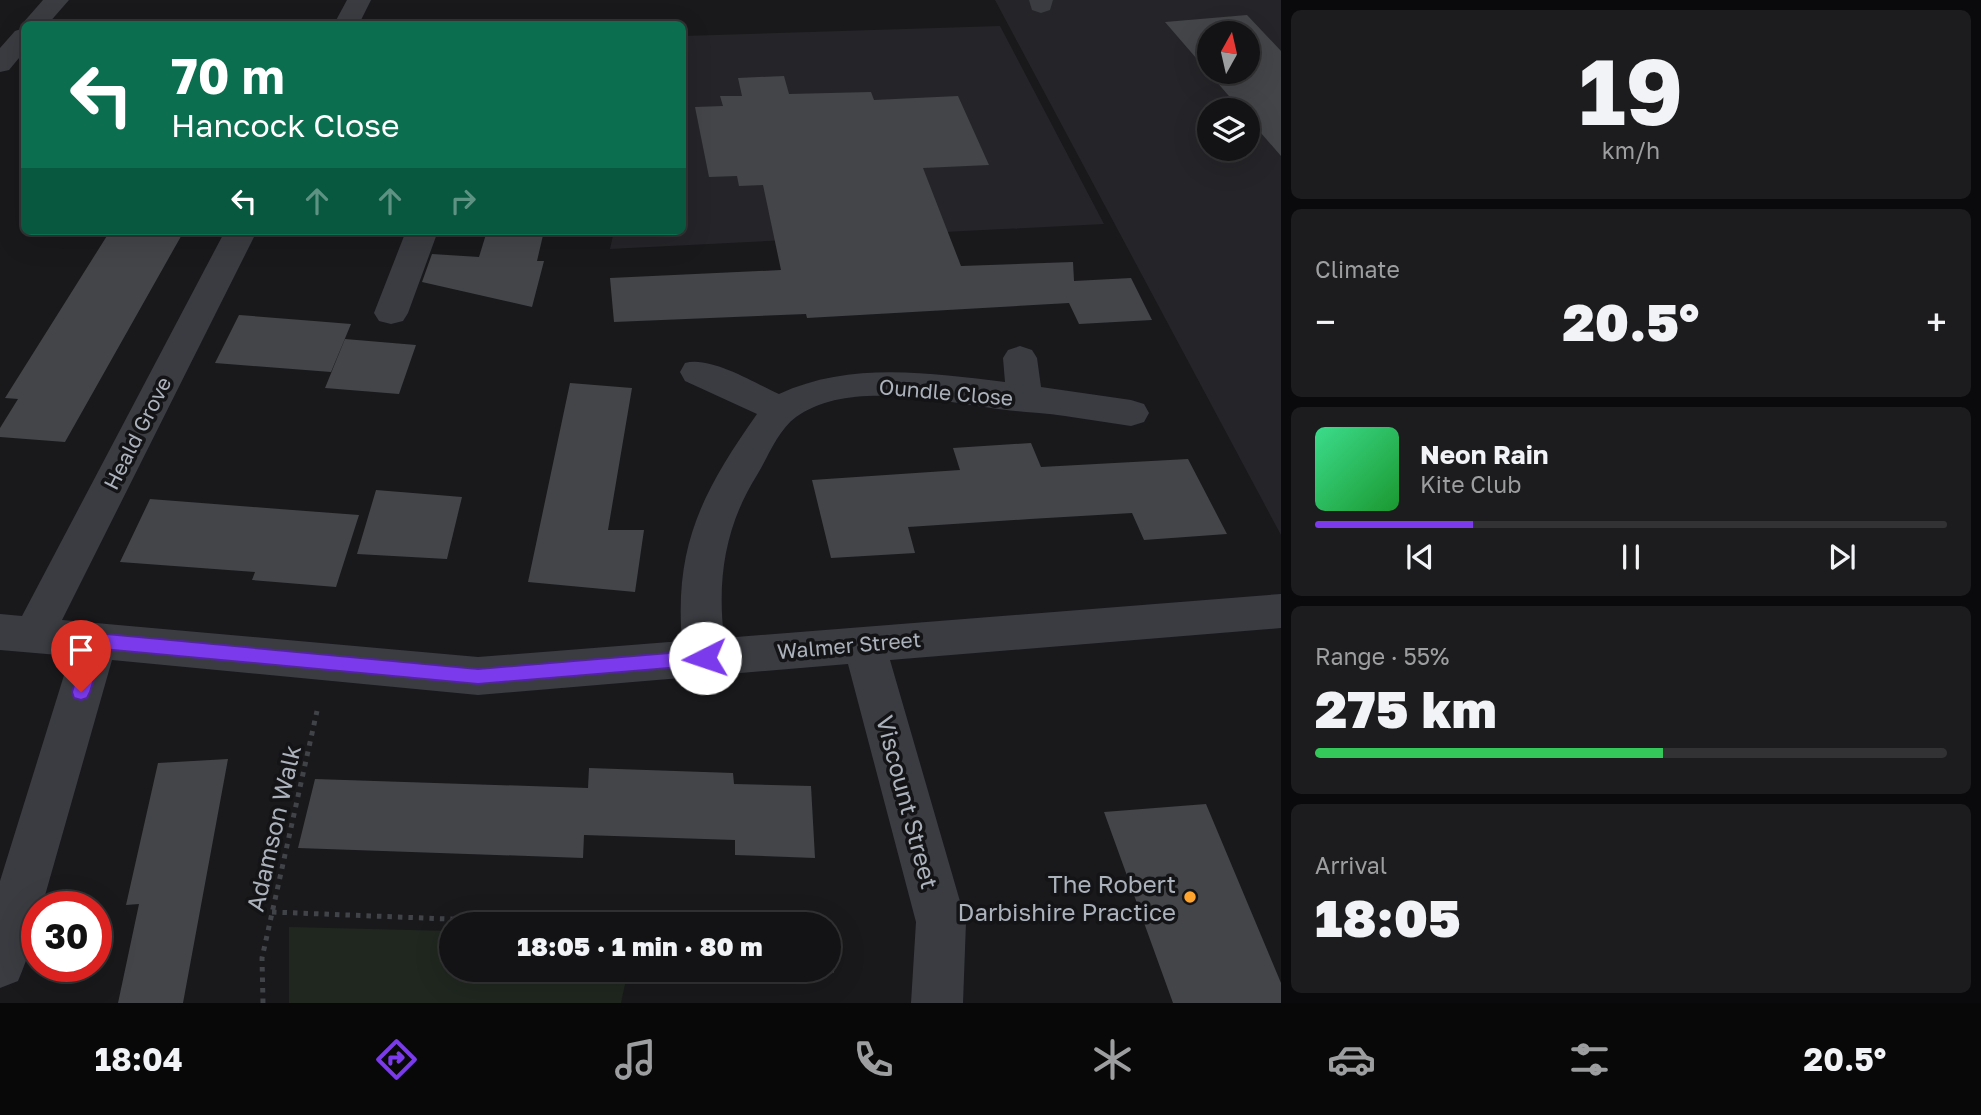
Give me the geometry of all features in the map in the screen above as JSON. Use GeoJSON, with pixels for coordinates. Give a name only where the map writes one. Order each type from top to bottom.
{"type":"FeatureCollection","features":[{"type":"Feature","properties":{"kind":"street"},"geometry":{"type":"LineString","coordinates":[[38,21],[57,0]]}},
{"type":"Feature","properties":{"kind":"street"},"geometry":{"type":"LineString","coordinates":[[348,21],[359,0]]}},
{"type":"Feature","properties":{"kind":"street"},"geometry":{"type":"LineString","coordinates":[[0,64],[21,40]]}},
{"type":"Feature","properties":{"kind":"street","name":"Heald Grove"},"geometry":{"type":"LineString","coordinates":[[16,634],[239,235]]}},
{"type":"Feature","properties":{"kind":"street"},"geometry":{"type":"LineString","coordinates":[[391,313],[420,235]]}},
{"type":"Feature","properties":{"kind":"street"},"geometry":{"type":"LineString","coordinates":[[1020,358],[1025,399]]}},
{"type":"Feature","properties":{"kind":"street"},"geometry":{"type":"LineString","coordinates":[[697,372],[780,410],[725,494],[704,546],[699,603],[705,658]]}},
{"type":"Feature","properties":{"kind":"street","name":"Oundle Close"},"geometry":{"type":"LineString","coordinates":[[780,410],[821,392],[877,385],[1025,399],[1131,413]]}},
{"type":"Feature","properties":{"kind":"street","name":"Walmer Street"},"geometry":{"type":"LineString","coordinates":[[16,634],[478,676],[1281,611]]}},
{"type":"Feature","properties":{"kind":"street"},"geometry":{"type":"LineString","coordinates":[[0,963],[96,641]]}},
{"type":"Feature","properties":{"kind":"street","name":"Viscount Street"},"geometry":{"type":"LineString","coordinates":[[864,643],[941,922],[937,1003]]}},
{"type":"Feature","properties":{"kind":"path","name":"Adamson Walk"},"geometry":{"type":"LineString","coordinates":[[263,1003],[262,958],[328,663]]}},
{"type":"Feature","properties":{"kind":"path"},"geometry":{"type":"LineString","coordinates":[[272,912],[439,919]]}},
{"type":"Feature","properties":{"kind":"shaded area"},"geometry":{"type":"Polygon","coordinates":[[[995,0],[1281,0],[1281,535],[995,0]]]}},
{"type":"Feature","properties":{"kind":"shaded area"},"geometry":{"type":"Polygon","coordinates":[[[1000,26],[1104,224],[610,249],[613,235],[686,235],[686,36],[1000,26]]]}},
{"type":"Feature","properties":{"kind":"shaded area"},"geometry":{"type":"Polygon","coordinates":[[[289,927],[439,931],[439,982],[625,982],[621,1003],[289,1003],[289,927]]]}},
{"type":"Feature","properties":{"kind":"building"},"geometry":{"type":"Polygon","coordinates":[[[1247,15],[1253,21],[1197,21],[1197,59],[1165,22],[1247,15]]]}},
{"type":"Feature","properties":{"kind":"building"},"geometry":{"type":"Polygon","coordinates":[[[1260,29],[1281,51],[1281,156],[1260,132],[1260,98],[1231,98],[1219,84],[1260,84],[1260,29]]]}},
{"type":"Feature","properties":{"kind":"building"},"geometry":{"type":"Polygon","coordinates":[[[784,76],[789,94],[871,92],[874,100],[958,96],[989,165],[923,168],[961,266],[1073,262],[1074,281],[1131,278],[1152,320],[1079,324],[1069,303],[807,318],[806,314],[614,322],[610,278],[781,270],[763,185],[739,186],[737,176],[709,177],[695,107],[723,106],[720,96],[742,96],[738,78],[784,76]]]}},
{"type":"Feature","properties":{"kind":"building"},"geometry":{"type":"Polygon","coordinates":[[[107,235],[182,235],[65,442],[0,437],[0,428],[18,399],[5,398],[107,235]]]}},
{"type":"Feature","properties":{"kind":"building"},"geometry":{"type":"Polygon","coordinates":[[[486,235],[543,235],[537,261],[544,261],[532,307],[422,282],[432,254],[479,257],[486,235]]]}},
{"type":"Feature","properties":{"kind":"building"},"geometry":{"type":"Polygon","coordinates":[[[239,315],[351,324],[331,372],[215,363],[239,315]]]}},
{"type":"Feature","properties":{"kind":"building"},"geometry":{"type":"Polygon","coordinates":[[[345,339],[416,345],[399,394],[325,388],[345,339]]]}},
{"type":"Feature","properties":{"kind":"building"},"geometry":{"type":"Polygon","coordinates":[[[570,383],[632,388],[608,530],[644,530],[635,592],[528,582],[570,383]]]}},
{"type":"Feature","properties":{"kind":"building"},"geometry":{"type":"Polygon","coordinates":[[[1031,443],[1041,467],[1188,459],[1227,534],[1144,540],[1132,513],[1030,519],[908,527],[915,553],[831,558],[812,480],[960,470],[953,448],[1031,443]]]}},
{"type":"Feature","properties":{"kind":"building"},"geometry":{"type":"Polygon","coordinates":[[[376,490],[462,497],[447,559],[357,554],[376,490]]]}},
{"type":"Feature","properties":{"kind":"building"},"geometry":{"type":"Polygon","coordinates":[[[150,499],[359,515],[336,587],[252,580],[255,572],[120,562],[150,499]]]}},
{"type":"Feature","properties":{"kind":"building"},"geometry":{"type":"Polygon","coordinates":[[[228,759],[183,1003],[118,1003],[139,904],[126,905],[158,763],[228,759]]]}},
{"type":"Feature","properties":{"kind":"building"},"geometry":{"type":"Polygon","coordinates":[[[589,768],[733,773],[734,784],[811,786],[815,858],[735,855],[735,840],[584,835],[583,858],[298,848],[315,779],[588,788],[589,768]]]}},
{"type":"Feature","properties":{"kind":"building","name":"The Robert Darbishire Practice"},"geometry":{"type":"Polygon","coordinates":[[[1206,804],[1281,983],[1281,1003],[1173,1003],[1104,812],[1206,804]]]}},
{"type":"Feature","properties":{"kind":"place","name":"The Robert Darbishire Practice"},"geometry":{"type":"Point","coordinates":[1190,897]}},
{"type":"Feature","properties":{"kind":"route"},"geometry":{"type":"LineString","coordinates":[[81,692],[96,641],[478,676],[705,658]]}}]}
